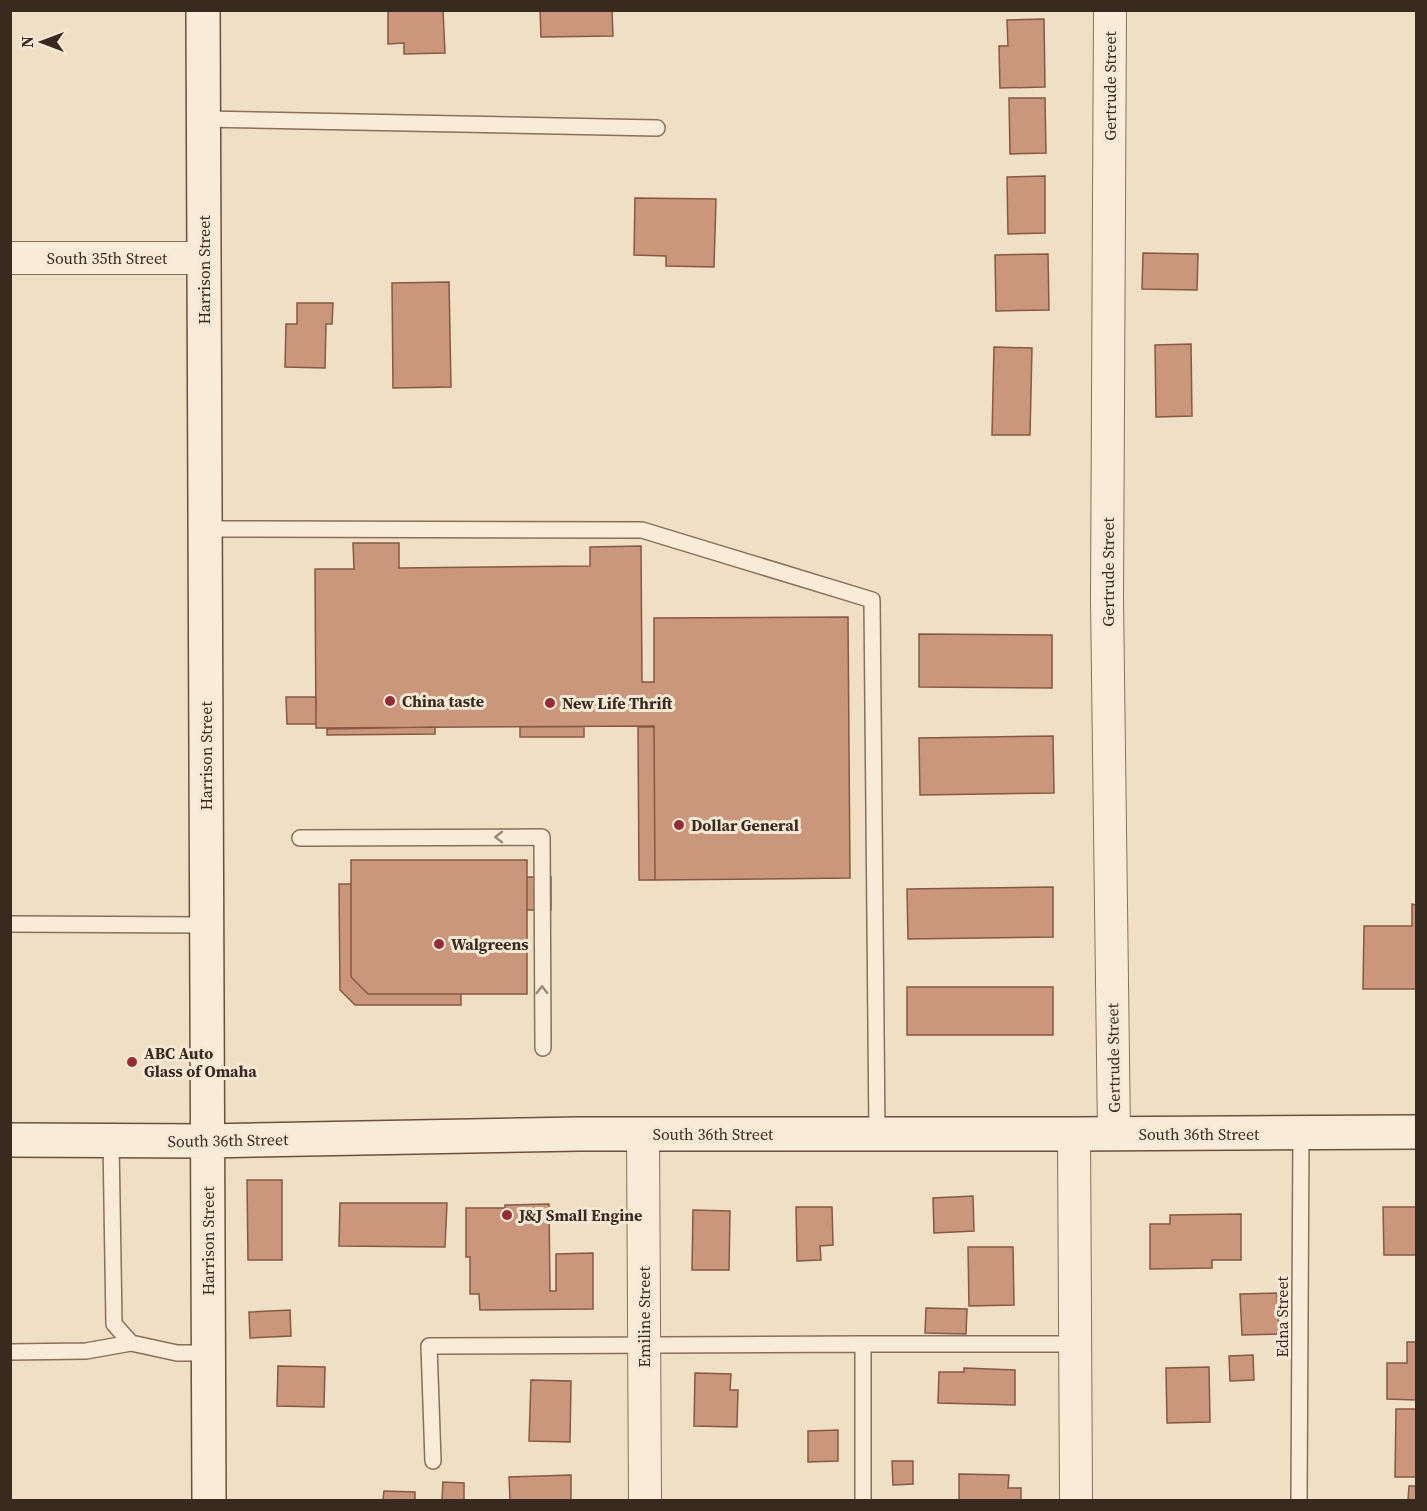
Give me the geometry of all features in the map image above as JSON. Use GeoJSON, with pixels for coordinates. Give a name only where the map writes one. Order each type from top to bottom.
{"type":"FeatureCollection","features":[{"type":"Feature","properties":{"kind":"main road","name":"Harrison Street"},"geometry":{"type":"LineString","coordinates":[[203,10],[209,1500]]}},
{"type":"Feature","properties":{"kind":"main road","name":"South 36th Street"},"geometry":{"type":"LineString","coordinates":[[10,1140],[207,1141],[643,1134],[1416,1132]]}},
{"type":"Feature","properties":{"kind":"street","name":"Gertrude Street"},"geometry":{"type":"LineString","coordinates":[[1110,10],[1107,599],[1114,1134]]}},
{"type":"Feature","properties":{"kind":"street","name":"South 35th Street"},"geometry":{"type":"LineString","coordinates":[[10,258],[204,258]]}},
{"type":"Feature","properties":{"kind":"street","name":"Emiline Street"},"geometry":{"type":"LineString","coordinates":[[643,1134],[645,1500]]}},
{"type":"Feature","properties":{"kind":"street"},"geometry":{"type":"LineString","coordinates":[[1074,1134],[1076,1500]]}},
{"type":"Feature","properties":{"kind":"lane"},"geometry":{"type":"LineString","coordinates":[[203,119],[657,128]]}},
{"type":"Feature","properties":{"kind":"lane"},"geometry":{"type":"LineString","coordinates":[[205,529],[642,530],[872,600],[877,1134]]}},
{"type":"Feature","properties":{"kind":"lane"},"geometry":{"type":"LineString","coordinates":[[300,838],[542,837],[543,1048]]}},
{"type":"Feature","properties":{"kind":"lane"},"geometry":{"type":"LineString","coordinates":[[10,924],[206,925]]}},
{"type":"Feature","properties":{"kind":"lane","name":"Edna Street"},"geometry":{"type":"LineString","coordinates":[[1299,1500],[1301,1133]]}},
{"type":"Feature","properties":{"kind":"lane"},"geometry":{"type":"LineString","coordinates":[[111,1141],[114,1324],[131,1343]]}},
{"type":"Feature","properties":{"kind":"lane"},"geometry":{"type":"LineString","coordinates":[[10,1352],[86,1351],[131,1343],[177,1353],[208,1353]]}},
{"type":"Feature","properties":{"kind":"lane"},"geometry":{"type":"LineString","coordinates":[[863,1344],[864,1500]]}},
{"type":"Feature","properties":{"kind":"lane"},"geometry":{"type":"LineString","coordinates":[[433,1461],[429,1346],[1075,1344]]}},
{"type":"Feature","properties":{"kind":"building"},"geometry":{"type":"Polygon","coordinates":[[[388,10],[443,10],[445,53],[404,54],[404,43],[388,44],[388,10]]]}},
{"type":"Feature","properties":{"kind":"building"},"geometry":{"type":"Polygon","coordinates":[[[540,10],[612,10],[613,36],[541,37],[540,10]]]}},
{"type":"Feature","properties":{"kind":"building"},"geometry":{"type":"Polygon","coordinates":[[[1044,19],[1045,87],[1000,88],[999,46],[1008,46],[1007,20],[1044,19]]]}},
{"type":"Feature","properties":{"kind":"building"},"geometry":{"type":"Polygon","coordinates":[[[1009,98],[1045,98],[1046,153],[1010,154],[1009,98]]]}},
{"type":"Feature","properties":{"kind":"building"},"geometry":{"type":"Polygon","coordinates":[[[1045,176],[1045,233],[1008,234],[1007,177],[1045,176]]]}},
{"type":"Feature","properties":{"kind":"building"},"geometry":{"type":"Polygon","coordinates":[[[635,198],[716,199],[714,267],[666,266],[666,256],[634,255],[635,198]]]}},
{"type":"Feature","properties":{"kind":"building"},"geometry":{"type":"Polygon","coordinates":[[[1143,253],[1198,254],[1197,290],[1142,289],[1143,253]]]}},
{"type":"Feature","properties":{"kind":"building"},"geometry":{"type":"Polygon","coordinates":[[[1048,254],[1049,310],[996,311],[995,255],[1048,254]]]}},
{"type":"Feature","properties":{"kind":"building"},"geometry":{"type":"Polygon","coordinates":[[[449,282],[451,387],[393,388],[392,283],[449,282]]]}},
{"type":"Feature","properties":{"kind":"building"},"geometry":{"type":"Polygon","coordinates":[[[297,303],[333,303],[332,324],[326,324],[325,368],[285,367],[286,324],[297,324],[297,303]]]}},
{"type":"Feature","properties":{"kind":"building"},"geometry":{"type":"Polygon","coordinates":[[[1191,344],[1192,416],[1156,417],[1155,345],[1191,344]]]}},
{"type":"Feature","properties":{"kind":"building"},"geometry":{"type":"Polygon","coordinates":[[[994,347],[1032,348],[1030,435],[992,435],[994,347]]]}},
{"type":"Feature","properties":{"kind":"building"},"geometry":{"type":"Polygon","coordinates":[[[353,543],[399,543],[399,568],[590,566],[590,547],[641,546],[642,682],[654,682],[654,618],[848,617],[850,878],[655,880],[654,726],[316,728],[315,569],[354,569],[353,543]]]}},
{"type":"Feature","properties":{"kind":"building"},"geometry":{"type":"Polygon","coordinates":[[[919,634],[1052,635],[1052,688],[919,687],[919,634]]]}},
{"type":"Feature","properties":{"kind":"building"},"geometry":{"type":"Polygon","coordinates":[[[286,697],[316,697],[316,724],[287,724],[286,697]]]}},
{"type":"Feature","properties":{"kind":"building"},"geometry":{"type":"Polygon","coordinates":[[[435,727],[435,734],[327,735],[327,729],[435,727]]]}},
{"type":"Feature","properties":{"kind":"building"},"geometry":{"type":"Polygon","coordinates":[[[520,727],[584,727],[584,737],[520,737],[520,727]]]}},
{"type":"Feature","properties":{"kind":"building"},"geometry":{"type":"Polygon","coordinates":[[[638,727],[654,727],[655,880],[639,880],[638,727]]]}},
{"type":"Feature","properties":{"kind":"building"},"geometry":{"type":"Polygon","coordinates":[[[1053,736],[1054,793],[920,795],[919,738],[1053,736]]]}},
{"type":"Feature","properties":{"kind":"building","name":"Walgreens"},"geometry":{"type":"Polygon","coordinates":[[[351,860],[527,860],[527,994],[368,994],[351,977],[351,860]]]}},
{"type":"Feature","properties":{"kind":"building"},"geometry":{"type":"Polygon","coordinates":[[[527,877],[551,877],[551,910],[527,910],[527,877]]]}},
{"type":"Feature","properties":{"kind":"building"},"geometry":{"type":"Polygon","coordinates":[[[339,884],[351,884],[351,977],[368,994],[461,994],[461,1005],[355,1005],[340,990],[339,884]]]}},
{"type":"Feature","properties":{"kind":"building"},"geometry":{"type":"Polygon","coordinates":[[[1053,887],[1053,937],[908,939],[907,889],[1053,887]]]}},
{"type":"Feature","properties":{"kind":"building"},"geometry":{"type":"Polygon","coordinates":[[[1412,904],[1416,905],[1416,989],[1363,989],[1364,926],[1412,926],[1412,904]]]}},
{"type":"Feature","properties":{"kind":"building"},"geometry":{"type":"Polygon","coordinates":[[[907,987],[1053,987],[1053,1035],[907,1035],[907,987]]]}},
{"type":"Feature","properties":{"kind":"building"},"geometry":{"type":"Polygon","coordinates":[[[247,1180],[282,1180],[282,1260],[248,1260],[247,1180]]]}},
{"type":"Feature","properties":{"kind":"building"},"geometry":{"type":"Polygon","coordinates":[[[973,1196],[974,1231],[934,1233],[933,1198],[973,1196]]]}},
{"type":"Feature","properties":{"kind":"building"},"geometry":{"type":"Polygon","coordinates":[[[340,1203],[447,1203],[445,1247],[339,1246],[340,1203]]]}},
{"type":"Feature","properties":{"kind":"building"},"geometry":{"type":"Polygon","coordinates":[[[549,1204],[550,1291],[556,1291],[556,1254],[593,1253],[593,1309],[480,1310],[479,1294],[470,1294],[470,1257],[466,1257],[466,1208],[505,1208],[505,1205],[549,1204]]]}},
{"type":"Feature","properties":{"kind":"building"},"geometry":{"type":"Polygon","coordinates":[[[796,1207],[832,1207],[833,1245],[820,1246],[821,1260],[797,1261],[796,1207]]]}},
{"type":"Feature","properties":{"kind":"building"},"geometry":{"type":"Polygon","coordinates":[[[1383,1207],[1416,1207],[1416,1255],[1384,1255],[1383,1207]]]}},
{"type":"Feature","properties":{"kind":"building"},"geometry":{"type":"Polygon","coordinates":[[[693,1210],[730,1211],[729,1270],[692,1270],[693,1210]]]}},
{"type":"Feature","properties":{"kind":"building"},"geometry":{"type":"Polygon","coordinates":[[[1241,1214],[1241,1260],[1212,1260],[1212,1268],[1150,1269],[1150,1224],[1170,1224],[1170,1215],[1241,1214]]]}},
{"type":"Feature","properties":{"kind":"building"},"geometry":{"type":"Polygon","coordinates":[[[968,1247],[1013,1247],[1014,1305],[969,1306],[968,1247]]]}},
{"type":"Feature","properties":{"kind":"building"},"geometry":{"type":"Polygon","coordinates":[[[1277,1293],[1279,1334],[1242,1335],[1240,1294],[1277,1293]]]}},
{"type":"Feature","properties":{"kind":"building"},"geometry":{"type":"Polygon","coordinates":[[[926,1308],[967,1309],[966,1334],[925,1333],[926,1308]]]}},
{"type":"Feature","properties":{"kind":"building"},"geometry":{"type":"Polygon","coordinates":[[[290,1310],[291,1336],[250,1338],[249,1312],[290,1310]]]}},
{"type":"Feature","properties":{"kind":"building"},"geometry":{"type":"Polygon","coordinates":[[[1407,1342],[1416,1342],[1416,1400],[1387,1399],[1387,1363],[1407,1363],[1407,1342]]]}},
{"type":"Feature","properties":{"kind":"building"},"geometry":{"type":"Polygon","coordinates":[[[1253,1355],[1254,1380],[1230,1381],[1229,1356],[1253,1355]]]}},
{"type":"Feature","properties":{"kind":"building"},"geometry":{"type":"Polygon","coordinates":[[[278,1366],[325,1367],[324,1407],[277,1406],[278,1366]]]}},
{"type":"Feature","properties":{"kind":"building"},"geometry":{"type":"Polygon","coordinates":[[[1209,1367],[1210,1422],[1167,1423],[1166,1368],[1209,1367]]]}},
{"type":"Feature","properties":{"kind":"building"},"geometry":{"type":"Polygon","coordinates":[[[964,1368],[1015,1370],[1015,1405],[938,1403],[939,1372],[964,1372],[964,1368]]]}},
{"type":"Feature","properties":{"kind":"building"},"geometry":{"type":"Polygon","coordinates":[[[695,1373],[731,1374],[730,1390],[738,1390],[737,1427],[694,1426],[695,1373]]]}},
{"type":"Feature","properties":{"kind":"building"},"geometry":{"type":"Polygon","coordinates":[[[531,1380],[571,1381],[570,1442],[529,1441],[531,1380]]]}},
{"type":"Feature","properties":{"kind":"building"},"geometry":{"type":"Polygon","coordinates":[[[1396,1409],[1416,1409],[1416,1477],[1395,1477],[1396,1409]]]}},
{"type":"Feature","properties":{"kind":"building"},"geometry":{"type":"Polygon","coordinates":[[[838,1430],[838,1461],[808,1462],[808,1431],[838,1430]]]}},
{"type":"Feature","properties":{"kind":"building"},"geometry":{"type":"Polygon","coordinates":[[[892,1461],[913,1461],[913,1484],[893,1485],[892,1461]]]}},
{"type":"Feature","properties":{"kind":"building"},"geometry":{"type":"Polygon","coordinates":[[[959,1474],[1009,1475],[1008,1488],[1021,1488],[1021,1500],[959,1500],[959,1474]]]}},
{"type":"Feature","properties":{"kind":"building"},"geometry":{"type":"Polygon","coordinates":[[[571,1475],[571,1500],[510,1500],[509,1477],[571,1475]]]}},
{"type":"Feature","properties":{"kind":"building"},"geometry":{"type":"Polygon","coordinates":[[[443,1482],[464,1483],[464,1500],[442,1500],[443,1482]]]}},
{"type":"Feature","properties":{"kind":"building"},"geometry":{"type":"Polygon","coordinates":[[[1409,1486],[1416,1486],[1416,1500],[1408,1500],[1409,1486]]]}},
{"type":"Feature","properties":{"kind":"building"},"geometry":{"type":"Polygon","coordinates":[[[384,1491],[415,1492],[415,1500],[383,1500],[384,1491]]]}},
{"type":"Feature","properties":{"kind":"place","name":"China taste"},"geometry":{"type":"Point","coordinates":[390,701]}},
{"type":"Feature","properties":{"kind":"place","name":"New Life Thrift"},"geometry":{"type":"Point","coordinates":[550,703]}},
{"type":"Feature","properties":{"kind":"place","name":"Dollar General"},"geometry":{"type":"Point","coordinates":[679,825]}},
{"type":"Feature","properties":{"kind":"place","name":"Walgreens"},"geometry":{"type":"Point","coordinates":[439,944]}},
{"type":"Feature","properties":{"kind":"place","name":"ABC Auto Glass of Omaha"},"geometry":{"type":"Point","coordinates":[132,1062]}},
{"type":"Feature","properties":{"kind":"place","name":"J&J Small Engine"},"geometry":{"type":"Point","coordinates":[507,1215]}}]}
